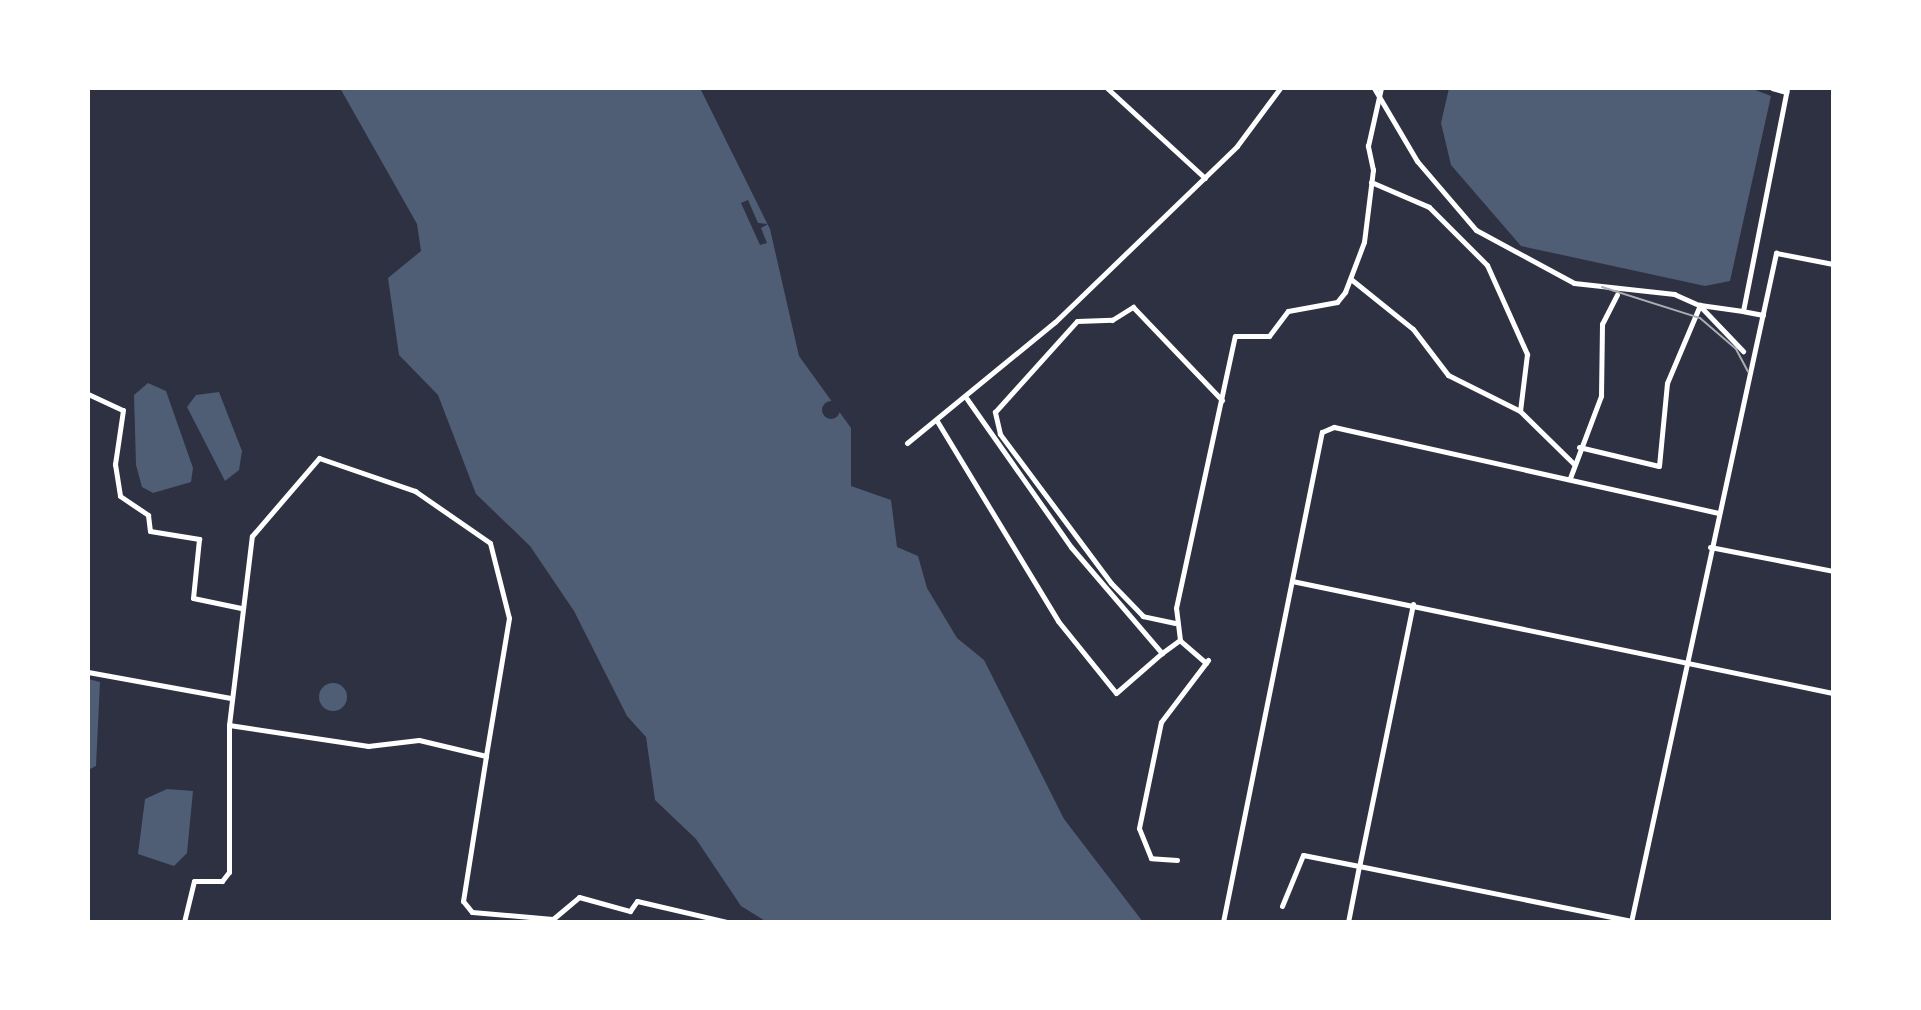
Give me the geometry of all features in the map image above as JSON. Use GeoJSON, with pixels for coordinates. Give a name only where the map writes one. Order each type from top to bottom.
{"type":"FeatureCollection","features":[{"type":"Feature","properties":{"kind":"street"},"geometry":{"type":"LineString","coordinates":[[1107,88],[1205,178]]}},
{"type":"Feature","properties":{"kind":"street"},"geometry":{"type":"LineString","coordinates":[[907,443],[967,399],[1205,178],[1280,88]]}},
{"type":"Feature","properties":{"kind":"street"},"geometry":{"type":"LineString","coordinates":[[1374,88],[1417,161],[1476,230],[1574,283],[1674,294],[1699,305],[1743,351]]}},
{"type":"Feature","properties":{"kind":"street"},"geometry":{"type":"LineString","coordinates":[[1177,860],[1151,858],[1139,828],[1161,722],[1207,662],[1180,640],[1175,623],[1238,332],[1269,336],[1288,311],[1337,302],[1352,280],[1371,182],[1368,146],[1381,88]]}},
{"type":"Feature","properties":{"kind":"street"},"geometry":{"type":"LineString","coordinates":[[1743,311],[1786,90],[1772,88]]}},
{"type":"Feature","properties":{"kind":"street"},"geometry":{"type":"LineString","coordinates":[[1371,182],[1429,207],[1487,265],[1527,354],[1520,411]]}},
{"type":"Feature","properties":{"kind":"street"},"geometry":{"type":"LineString","coordinates":[[1282,906],[1303,855],[1632,921],[1685,661],[1776,253],[1833,264]]}},
{"type":"Feature","properties":{"kind":"street"},"geometry":{"type":"LineString","coordinates":[[1352,280],[1413,329],[1448,375],[1520,411],[1574,464]]}},
{"type":"Feature","properties":{"kind":"street"},"geometry":{"type":"LineString","coordinates":[[1570,478],[1579,447],[1601,396],[1602,324],[1617,295]]}},
{"type":"Feature","properties":{"kind":"street"},"geometry":{"type":"LineString","coordinates":[[1579,447],[1659,466],[1667,383],[1700,305],[1763,315]]}},
{"type":"Feature","properties":{"kind":"street"},"geometry":{"type":"LineString","coordinates":[[1175,623],[1143,616],[1111,583],[1000,434],[995,412],[1077,321],[1112,320],[1133,307],[1223,401]]}},
{"type":"Feature","properties":{"kind":"street"},"geometry":{"type":"LineString","coordinates":[[88,394],[123,410],[115,464],[120,496],[148,515],[150,531],[199,539],[193,598],[241,608]]}},
{"type":"Feature","properties":{"kind":"street"},"geometry":{"type":"LineString","coordinates":[[967,399],[1071,547],[1162,653]]}},
{"type":"Feature","properties":{"kind":"street"},"geometry":{"type":"LineString","coordinates":[[937,421],[1005,523],[1041,596],[1116,693],[1180,640]]}},
{"type":"Feature","properties":{"kind":"street"},"geometry":{"type":"LineString","coordinates":[[1223,922],[1292,581],[1328,427],[1718,513]]}},
{"type":"Feature","properties":{"kind":"street"},"geometry":{"type":"LineString","coordinates":[[184,922],[194,881],[222,881],[229,872],[229,725],[252,536],[319,458],[449,509],[490,543],[509,597],[463,901],[467,910],[508,920],[553,919],[579,897],[630,911],[637,901],[727,922]]}},
{"type":"Feature","properties":{"kind":"street"},"geometry":{"type":"LineString","coordinates":[[1710,547],[1833,571]]}},
{"type":"Feature","properties":{"kind":"street"},"geometry":{"type":"LineString","coordinates":[[1292,581],[1833,693]]}},
{"type":"Feature","properties":{"kind":"street"},"geometry":{"type":"LineString","coordinates":[[1348,922],[1413,604]]}},
{"type":"Feature","properties":{"kind":"street"},"geometry":{"type":"LineString","coordinates":[[88,672],[231,698]]}},
{"type":"Feature","properties":{"kind":"street"},"geometry":{"type":"LineString","coordinates":[[229,725],[368,746],[419,740],[486,756]]}},
{"type":"Feature","properties":{"kind":"water"},"geometry":{"type":"Polygon","coordinates":[[[340,88],[700,88],[770,229],[799,356],[851,428],[851,486],[891,500],[897,547],[918,556],[927,588],[957,638],[984,660],[1064,819],[1143,922],[767,922],[741,906],[696,839],[655,800],[646,737],[627,716],[574,611],[530,546],[476,494],[438,395],[399,355],[388,278],[421,251],[417,224],[340,88]]]}},
{"type":"Feature","properties":{"kind":"water"},"geometry":{"type":"Polygon","coordinates":[[[1449,88],[1750,88],[1771,96],[1730,281],[1705,286],[1521,246],[1451,165],[1441,123],[1449,88]]]}},
{"type":"Feature","properties":{"kind":"water"},"geometry":{"type":"Polygon","coordinates":[[[148,383],[166,391],[193,468],[191,482],[153,493],[142,487],[136,465],[134,395],[148,383]]]}},
{"type":"Feature","properties":{"kind":"water"},"geometry":{"type":"Polygon","coordinates":[[[219,392],[242,451],[239,470],[225,481],[187,407],[196,395],[219,392]]]}},
{"type":"Feature","properties":{"kind":"water"},"geometry":{"type":"Polygon","coordinates":[[[88,679],[100,682],[96,766],[88,770],[88,679]]]}},
{"type":"Feature","properties":{"kind":"water"},"geometry":{"type":"Polygon","coordinates":[[[333,683],[343,687],[347,697],[343,707],[333,711],[323,707],[319,697],[323,687],[333,683]]]}},
{"type":"Feature","properties":{"kind":"water"},"geometry":{"type":"Polygon","coordinates":[[[167,789],[193,791],[187,853],[174,866],[138,854],[145,799],[167,789]]]}},
{"type":"Feature","properties":{"kind":"pier"},"geometry":{"type":"Polygon","coordinates":[[[748,200],[758,223],[768,224],[761,228],[767,243],[760,245],[741,203],[748,200]]]}},
{"type":"Feature","properties":{"kind":"pier"},"geometry":{"type":"Polygon","coordinates":[[[827,401],[835,401],[840,410],[838,417],[827,419],[822,414],[822,406],[827,401]]]}},
{"type":"Feature","properties":{"kind":"railway"},"geometry":{"type":"LineString","coordinates":[[1602,287],[1700,318],[1736,349],[1748,372]]}}]}
